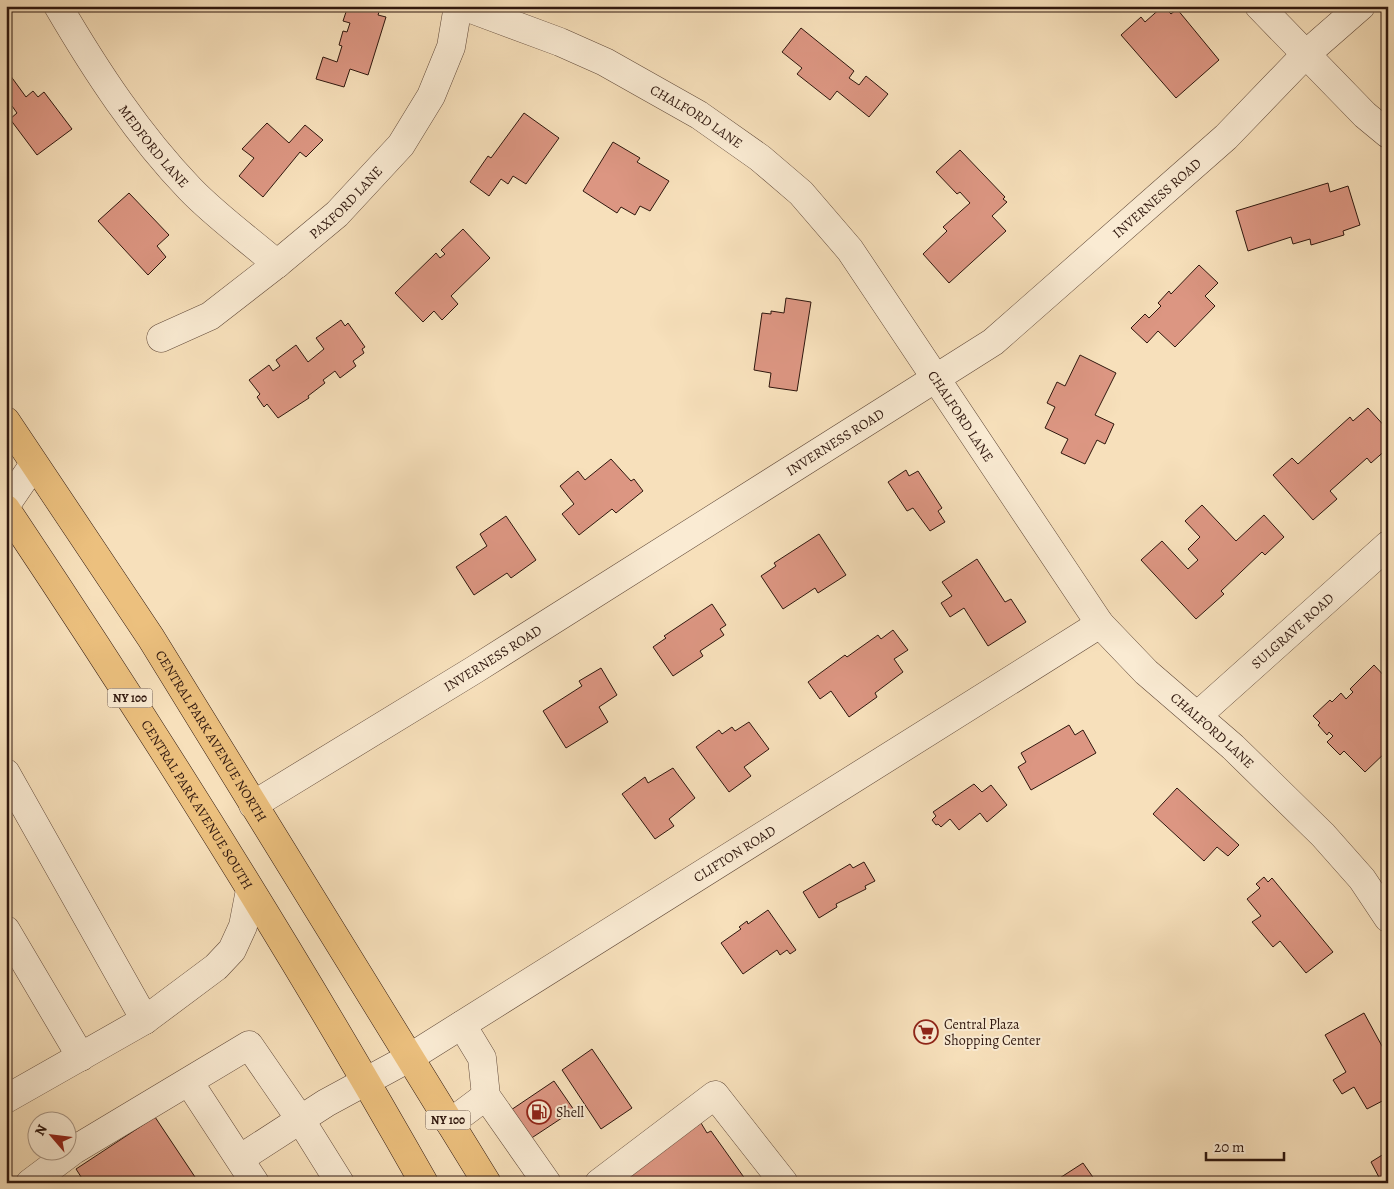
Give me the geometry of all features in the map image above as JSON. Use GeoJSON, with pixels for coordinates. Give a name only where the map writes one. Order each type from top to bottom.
{"type":"FeatureCollection","features":[{"type":"Feature","properties":{"kind":"main road","name":"CENTRAL PARK AVENUE NORTH"},"geometry":{"type":"LineString","coordinates":[[6,421],[151,638],[409,1058]]}},
{"type":"Feature","properties":{"kind":"main road","name":"CENTRAL PARK AVENUE SOUTH"},"geometry":{"type":"LineString","coordinates":[[6,507],[109,665],[366,1080]]}},
{"type":"Feature","properties":{"kind":"main road","name":"NY 100"},"geometry":{"type":"LineString","coordinates":[[409,1058],[487,1183]]}},
{"type":"Feature","properties":{"kind":"main road","name":"NY 100"},"geometry":{"type":"LineString","coordinates":[[366,1080],[424,1183]]}},
{"type":"Feature","properties":{"kind":"street","name":"MEDFORD LANE"},"geometry":{"type":"LineString","coordinates":[[58,6],[114,94],[152,147],[191,190],[277,264]]}},
{"type":"Feature","properties":{"kind":"street","name":"PAXFORD LANE"},"geometry":{"type":"LineString","coordinates":[[161,338],[210,316],[277,264],[337,214],[401,145],[431,96],[451,47],[458,6]]}},
{"type":"Feature","properties":{"kind":"street","name":"CHALFORD LANE"},"geometry":{"type":"LineString","coordinates":[[463,6],[560,42],[605,62],[699,115],[760,158],[801,193],[850,250],[937,377],[1100,624],[1146,672],[1233,747],[1323,835],[1362,879],[1388,918]]}},
{"type":"Feature","properties":{"kind":"street"},"geometry":{"type":"LineString","coordinates":[[1259,6],[1305,56],[1364,115],[1388,134]]}},
{"type":"Feature","properties":{"kind":"street","name":"INVERNESS ROAD"},"geometry":{"type":"LineString","coordinates":[[253,805],[474,670],[993,342],[1226,137],[1305,56],[1361,6]]}},
{"type":"Feature","properties":{"kind":"street"},"geometry":{"type":"LineString","coordinates":[[6,471],[34,464]]}},
{"type":"Feature","properties":{"kind":"street"},"geometry":{"type":"LineString","coordinates":[[6,507],[34,464]]}},
{"type":"Feature","properties":{"kind":"street","name":"SULGRAVE ROAD"},"geometry":{"type":"LineString","coordinates":[[1197,716],[1388,545]]}},
{"type":"Feature","properties":{"kind":"street","name":"CLIFTON ROAD"},"geometry":{"type":"LineString","coordinates":[[240,1158],[300,1119],[366,1080],[409,1058],[1100,624]]}},
{"type":"Feature","properties":{"kind":"street"},"geometry":{"type":"LineString","coordinates":[[6,772],[145,1020]]}},
{"type":"Feature","properties":{"kind":"street"},"geometry":{"type":"LineString","coordinates":[[8,1093],[81,1057],[145,1020],[216,967],[232,950],[244,926],[250,890]]}},
{"type":"Feature","properties":{"kind":"street"},"geometry":{"type":"LineString","coordinates":[[6,930],[81,1057]]}},
{"type":"Feature","properties":{"kind":"street"},"geometry":{"type":"LineString","coordinates":[[462,1025],[482,1058],[486,1096],[537,1179]]}},
{"type":"Feature","properties":{"kind":"street"},"geometry":{"type":"LineString","coordinates":[[30,1183],[74,1150],[249,1045],[300,1119],[340,1183]]}},
{"type":"Feature","properties":{"kind":"street"},"geometry":{"type":"LineString","coordinates":[[189,1082],[255,1183]]}},
{"type":"Feature","properties":{"kind":"street"},"geometry":{"type":"LineString","coordinates":[[600,1183],[715,1095],[784,1183]]}},
{"type":"Feature","properties":{"kind":"street"},"geometry":{"type":"LineString","coordinates":[[450,1123],[486,1096]]}},
{"type":"Feature","properties":{"kind":"building"},"geometry":{"type":"Polygon","coordinates":[[[348,6],[381,6],[378,15],[386,17],[368,75],[350,69],[344,87],[316,79],[323,57],[337,62],[342,46],[339,45],[343,31],[347,32],[350,23],[343,21],[348,6]]]}},
{"type":"Feature","properties":{"kind":"building"},"geometry":{"type":"Polygon","coordinates":[[[1163,6],[1171,14],[1177,9],[1219,60],[1176,98],[1121,35],[1141,17],[1145,22],[1163,6]]]}},
{"type":"Feature","properties":{"kind":"building"},"geometry":{"type":"Polygon","coordinates":[[[801,28],[854,71],[849,78],[859,85],[866,76],[888,94],[869,117],[837,91],[830,100],[797,74],[802,68],[782,52],[801,28]]]}},
{"type":"Feature","properties":{"kind":"building"},"geometry":{"type":"Polygon","coordinates":[[[10,75],[26,97],[33,91],[38,97],[44,92],[72,129],[37,155],[10,119],[17,113],[12,106],[6,110],[6,78],[10,75]]]}},
{"type":"Feature","properties":{"kind":"building"},"geometry":{"type":"Polygon","coordinates":[[[524,113],[559,138],[526,184],[513,176],[508,184],[501,179],[489,196],[470,182],[488,156],[491,158],[524,113]]]}},
{"type":"Feature","properties":{"kind":"building"},"geometry":{"type":"Polygon","coordinates":[[[267,123],[289,143],[305,125],[323,140],[306,157],[300,152],[263,197],[239,176],[254,158],[242,149],[267,123]]]}},
{"type":"Feature","properties":{"kind":"building"},"geometry":{"type":"Polygon","coordinates":[[[613,142],[640,158],[637,162],[669,181],[650,211],[640,206],[635,215],[621,207],[617,213],[583,191],[613,142]]]}},
{"type":"Feature","properties":{"kind":"building"},"geometry":{"type":"Polygon","coordinates":[[[960,150],[1005,197],[1003,199],[1007,202],[992,216],[1006,231],[949,283],[923,254],[947,231],[943,227],[970,203],[960,192],[957,194],[936,172],[960,150]]]}},
{"type":"Feature","properties":{"kind":"building"},"geometry":{"type":"Polygon","coordinates":[[[1328,183],[1330,192],[1348,186],[1360,225],[1343,231],[1344,235],[1311,245],[1310,239],[1293,244],[1291,237],[1248,251],[1236,211],[1328,183]]]}},
{"type":"Feature","properties":{"kind":"building"},"geometry":{"type":"Polygon","coordinates":[[[129,193],[169,235],[157,246],[166,257],[148,275],[98,221],[129,193]]]}},
{"type":"Feature","properties":{"kind":"building"},"geometry":{"type":"Polygon","coordinates":[[[463,229],[490,258],[451,296],[458,304],[442,320],[434,311],[423,322],[395,293],[436,253],[440,258],[445,254],[441,250],[463,229]]]}},
{"type":"Feature","properties":{"kind":"building"},"geometry":{"type":"Polygon","coordinates":[[[1199,265],[1218,283],[1205,296],[1215,306],[1175,347],[1158,331],[1147,343],[1131,328],[1145,314],[1149,318],[1161,306],[1158,303],[1169,291],[1171,294],[1199,265]]]}},
{"type":"Feature","properties":{"kind":"building"},"geometry":{"type":"Polygon","coordinates":[[[786,298],[811,302],[797,391],[769,387],[771,373],[754,370],[762,313],[771,314],[771,311],[784,313],[786,298]]]}},
{"type":"Feature","properties":{"kind":"building"},"geometry":{"type":"Polygon","coordinates":[[[341,320],[345,326],[348,323],[365,347],[362,349],[364,353],[353,361],[356,366],[340,378],[335,371],[323,380],[325,383],[308,396],[309,398],[278,418],[267,404],[264,407],[257,397],[260,394],[249,380],[269,365],[273,371],[280,366],[276,360],[296,345],[308,362],[324,349],[316,338],[341,320]]]}},
{"type":"Feature","properties":{"kind":"building"},"geometry":{"type":"Polygon","coordinates":[[[1080,355],[1116,373],[1095,415],[1114,424],[1105,444],[1097,440],[1085,464],[1061,453],[1068,439],[1045,428],[1055,407],[1047,403],[1057,382],[1065,386],[1080,355]]]}},
{"type":"Feature","properties":{"kind":"building"},"geometry":{"type":"Polygon","coordinates":[[[1368,408],[1388,430],[1388,448],[1371,463],[1367,458],[1330,491],[1337,499],[1313,520],[1273,475],[1292,458],[1298,464],[1350,417],[1353,421],[1368,408]]]}},
{"type":"Feature","properties":{"kind":"building"},"geometry":{"type":"Polygon","coordinates":[[[611,459],[631,481],[634,479],[643,491],[616,513],[612,509],[579,535],[562,514],[574,504],[560,486],[578,471],[585,480],[611,459]]]}},
{"type":"Feature","properties":{"kind":"building"},"geometry":{"type":"Polygon","coordinates":[[[906,470],[909,476],[918,471],[942,508],[938,511],[945,522],[930,531],[913,508],[907,511],[888,482],[906,470]]]}},
{"type":"Feature","properties":{"kind":"building"},"geometry":{"type":"Polygon","coordinates":[[[1202,505],[1236,541],[1264,515],[1284,537],[1265,555],[1262,552],[1221,591],[1224,594],[1196,619],[1141,560],[1162,541],[1188,569],[1198,560],[1188,549],[1200,537],[1185,521],[1202,505]]]}},
{"type":"Feature","properties":{"kind":"building"},"geometry":{"type":"Polygon","coordinates":[[[506,516],[536,560],[511,578],[507,573],[474,595],[456,567],[487,546],[480,534],[506,516]]]}},
{"type":"Feature","properties":{"kind":"building"},"geometry":{"type":"Polygon","coordinates":[[[819,534],[846,575],[818,593],[815,588],[783,609],[761,576],[776,566],[774,563],[819,534]]]}},
{"type":"Feature","properties":{"kind":"building"},"geometry":{"type":"Polygon","coordinates":[[[977,559],[1005,602],[1011,599],[1026,622],[988,646],[964,608],[950,617],[941,603],[952,596],[942,582],[977,559]]]}},
{"type":"Feature","properties":{"kind":"building"},"geometry":{"type":"Polygon","coordinates":[[[712,604],[726,625],[720,629],[724,635],[700,651],[703,656],[673,676],[653,647],[666,638],[664,636],[712,604]]]}},
{"type":"Feature","properties":{"kind":"building"},"geometry":{"type":"Polygon","coordinates":[[[893,630],[908,650],[894,659],[903,672],[875,693],[877,697],[849,717],[831,691],[820,699],[808,682],[845,655],[847,657],[878,635],[881,639],[893,630]]]}},
{"type":"Feature","properties":{"kind":"building"},"geometry":{"type":"Polygon","coordinates":[[[1374,665],[1388,680],[1388,750],[1365,772],[1344,751],[1340,755],[1327,742],[1333,736],[1329,732],[1327,735],[1313,716],[1330,700],[1332,702],[1341,693],[1346,699],[1353,692],[1350,689],[1374,665]]]}},
{"type":"Feature","properties":{"kind":"building"},"geometry":{"type":"Polygon","coordinates":[[[601,668],[617,695],[599,707],[608,722],[566,748],[543,711],[582,686],[579,681],[601,668]]]}},
{"type":"Feature","properties":{"kind":"building"},"geometry":{"type":"Polygon","coordinates":[[[749,722],[769,749],[744,767],[751,776],[729,792],[696,747],[719,730],[722,734],[732,727],[735,731],[749,722]]]}},
{"type":"Feature","properties":{"kind":"building"},"geometry":{"type":"Polygon","coordinates":[[[1069,725],[1075,735],[1083,730],[1096,753],[1031,790],[1018,767],[1026,762],[1021,753],[1069,725]]]}},
{"type":"Feature","properties":{"kind":"building"},"geometry":{"type":"Polygon","coordinates":[[[673,768],[695,798],[669,819],[674,826],[655,839],[622,794],[645,777],[648,783],[673,768]]]}},
{"type":"Feature","properties":{"kind":"building"},"geometry":{"type":"Polygon","coordinates":[[[974,784],[982,792],[991,785],[1007,805],[987,822],[980,813],[959,830],[950,819],[941,827],[938,824],[936,825],[932,820],[936,816],[933,812],[974,784]]]}},
{"type":"Feature","properties":{"kind":"building"},"geometry":{"type":"Polygon","coordinates":[[[1177,788],[1239,845],[1228,856],[1217,847],[1204,861],[1153,814],[1177,788]]]}},
{"type":"Feature","properties":{"kind":"building"},"geometry":{"type":"Polygon","coordinates":[[[864,862],[875,881],[865,886],[866,889],[836,904],[837,907],[819,918],[803,892],[850,864],[853,868],[864,862]]]}},
{"type":"Feature","properties":{"kind":"building"},"geometry":{"type":"Polygon","coordinates":[[[1264,877],[1268,882],[1272,878],[1333,952],[1306,973],[1280,941],[1273,947],[1252,922],[1261,916],[1247,899],[1260,888],[1256,884],[1264,877]]]}},
{"type":"Feature","properties":{"kind":"building"},"geometry":{"type":"Polygon","coordinates":[[[768,910],[796,950],[790,954],[787,950],[780,955],[777,950],[743,974],[721,943],[741,929],[739,927],[747,921],[748,924],[768,910]]]}},
{"type":"Feature","properties":{"kind":"building"},"geometry":{"type":"Polygon","coordinates":[[[1364,1013],[1388,1057],[1388,1098],[1367,1109],[1354,1087],[1342,1094],[1333,1080],[1346,1072],[1325,1035],[1364,1013]]]}},
{"type":"Feature","properties":{"kind":"building"},"geometry":{"type":"Polygon","coordinates":[[[592,1049],[632,1108],[601,1129],[562,1070],[592,1049]]]}},
{"type":"Feature","properties":{"kind":"building"},"geometry":{"type":"Polygon","coordinates":[[[554,1081],[574,1110],[524,1143],[505,1114],[554,1081]]]}},
{"type":"Feature","properties":{"kind":"building"},"geometry":{"type":"Polygon","coordinates":[[[155,1117],[199,1183],[85,1183],[76,1169],[155,1117]]]}},
{"type":"Feature","properties":{"kind":"building"},"geometry":{"type":"Polygon","coordinates":[[[701,1123],[707,1133],[711,1131],[748,1183],[626,1183],[623,1179],[701,1123]]]}},
{"type":"Feature","properties":{"kind":"building"},"geometry":{"type":"Polygon","coordinates":[[[1388,1148],[1388,1183],[1382,1183],[1371,1162],[1387,1152],[1385,1149],[1388,1148]]]}},
{"type":"Feature","properties":{"kind":"building"},"geometry":{"type":"Polygon","coordinates":[[[1083,1163],[1097,1183],[1052,1183],[1083,1163]]]}},
{"type":"Feature","properties":{"kind":"place","name":"Central Plaza Shopping Center"},"geometry":{"type":"Point","coordinates":[926,1032]}},
{"type":"Feature","properties":{"kind":"place","name":"Shell"},"geometry":{"type":"Point","coordinates":[539,1112]}}]}
